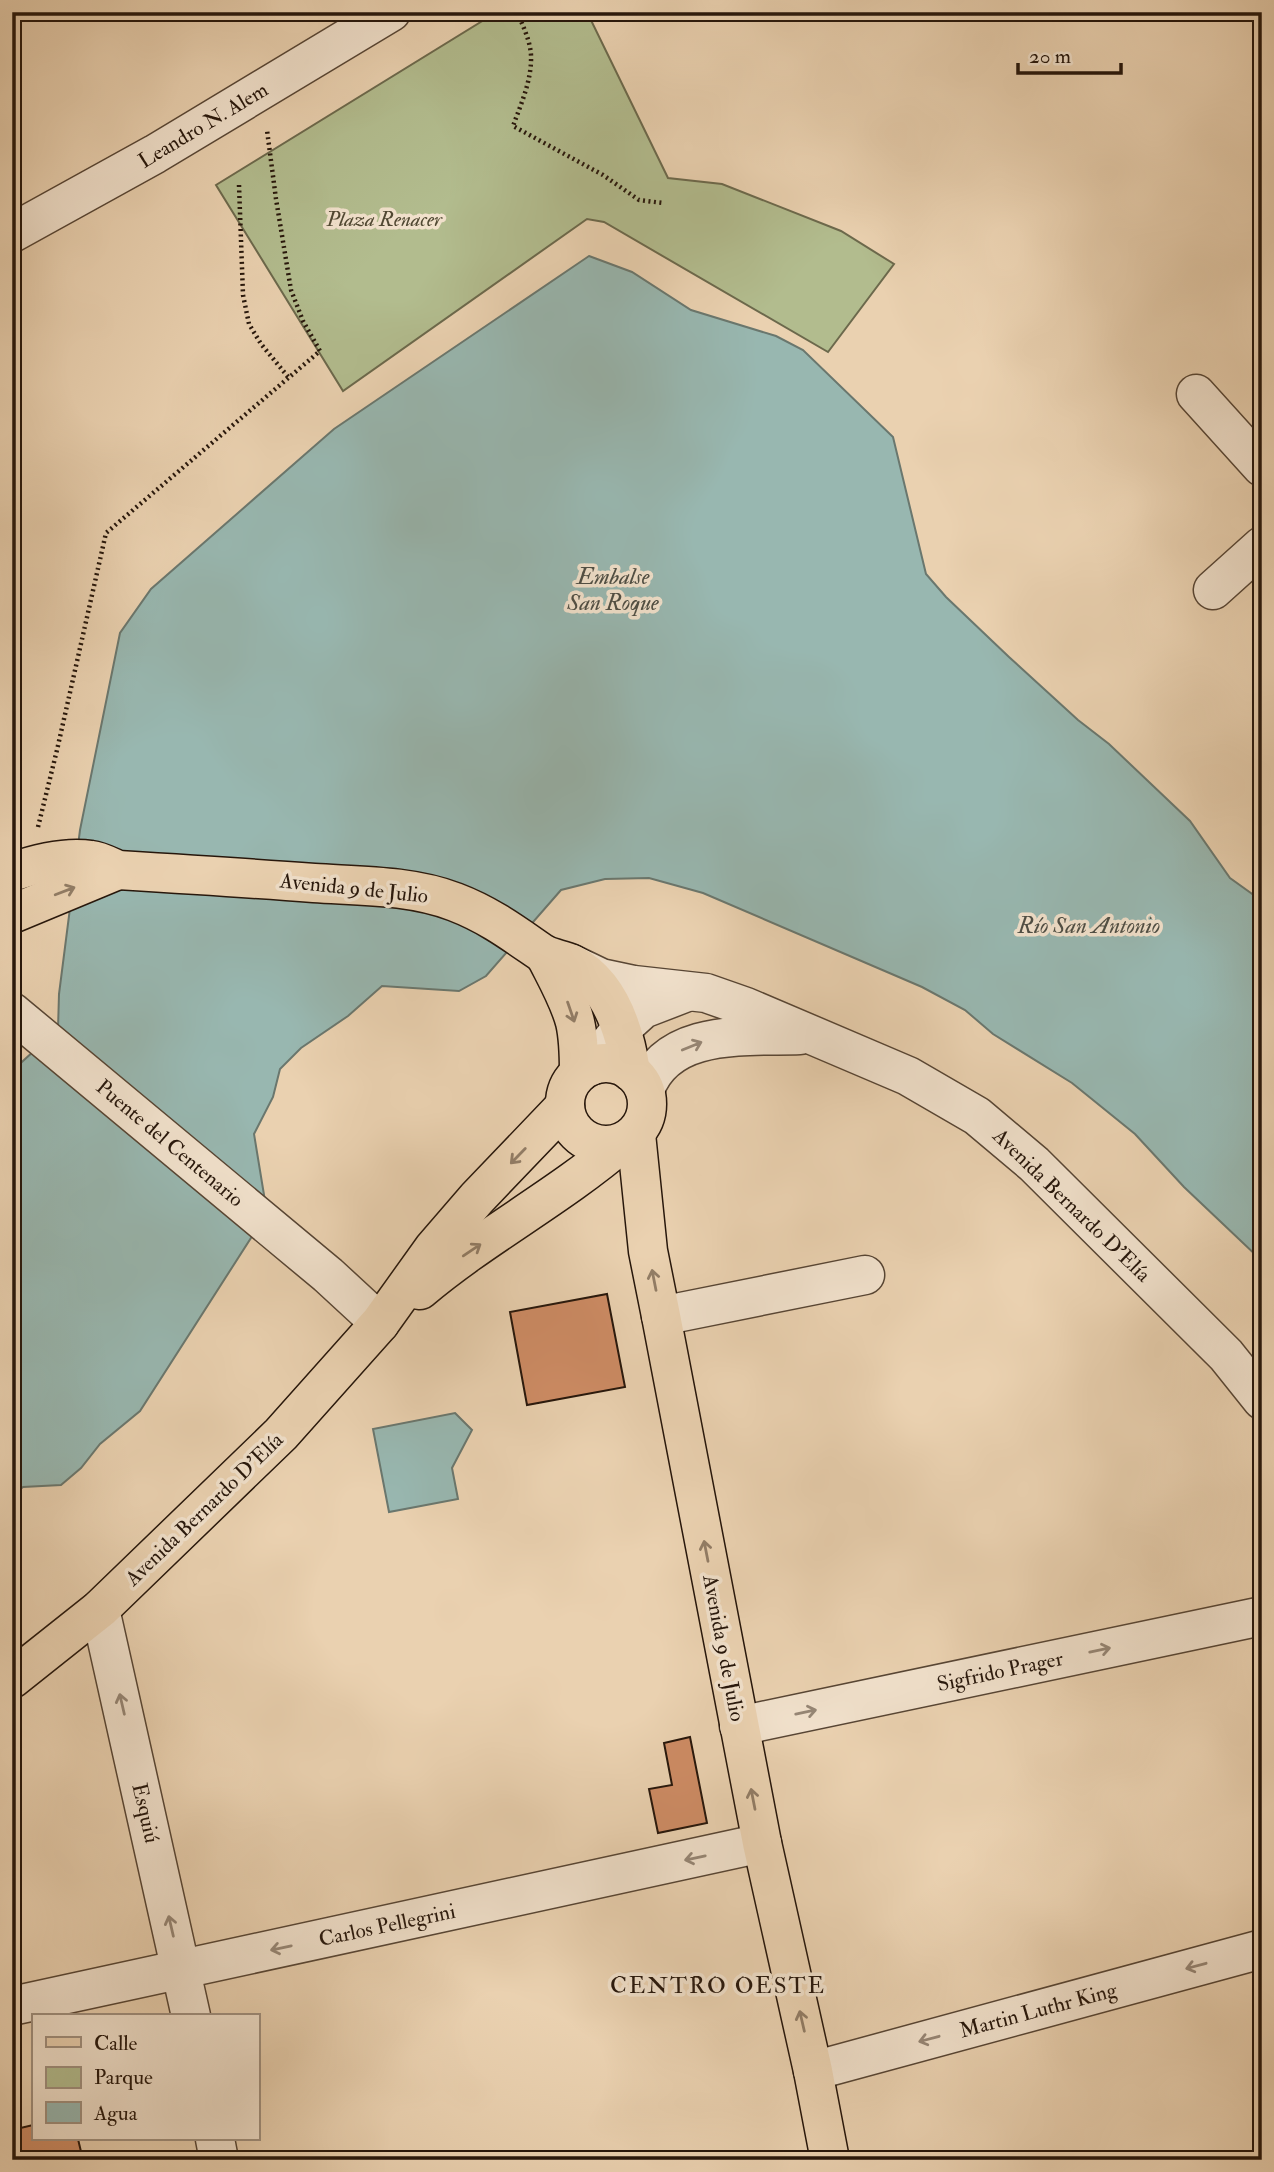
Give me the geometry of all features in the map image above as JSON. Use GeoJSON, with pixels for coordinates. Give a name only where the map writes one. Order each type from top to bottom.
{"type":"FeatureCollection","features":[{"type":"Feature","properties":{"kind":"main road","name":"Avenida 9 de Julio"},"geometry":{"type":"LineString","coordinates":[[18,861],[103,864],[381,887],[454,902],[510,929],[589,977],[610,1003],[622,1028],[638,1081]]}},
{"type":"Feature","properties":{"kind":"main road"},"geometry":{"type":"LineString","coordinates":[[12,914],[103,864]]}},
{"type":"Feature","properties":{"kind":"main road"},"geometry":{"type":"LineString","coordinates":[[559,960],[578,1040],[579,1082],[568,1119],[575,1131],[585,1140],[597,1145],[611,1146],[630,1138],[643,1124],[648,1102],[638,1081],[621,1066],[610,1063],[579,1082]]}},
{"type":"Feature","properties":{"kind":"main road","name":"Avenida Bernardo D'Elía"},"geometry":{"type":"LineString","coordinates":[[12,1679],[100,1609],[281,1434],[380,1323],[433,1249],[579,1082]]}},
{"type":"Feature","properties":{"kind":"main road","name":"Avenida 9 de Julio"},"geometry":{"type":"LineString","coordinates":[[630,1138],[739,1726],[830,2160]]}},
{"type":"Feature","properties":{"kind":"main road","name":"Avenida Bernardo D'Elía"},"geometry":{"type":"LineString","coordinates":[[380,1323],[453,1263],[554,1196],[630,1138]]}},
{"type":"Feature","properties":{"kind":"street","name":"Leandro N. Alem"},"geometry":{"type":"LineString","coordinates":[[12,233],[155,154],[391,12]]}},
{"type":"Feature","properties":{"kind":"street"},"geometry":{"type":"LineString","coordinates":[[1196,394],[1262,467]]}},
{"type":"Feature","properties":{"kind":"street"},"geometry":{"type":"LineString","coordinates":[[1213,590],[1262,546]]}},
{"type":"Feature","properties":{"kind":"street","name":"Avenida Bernardo D'Elía"},"geometry":{"type":"LineString","coordinates":[[559,960],[601,978],[634,985],[693,991],[746,1007],[908,1076],[977,1116],[1034,1164],[1216,1346],[1262,1400]]}},
{"type":"Feature","properties":{"kind":"street","name":"Avenida Bernardo D'Elía"},"geometry":{"type":"LineString","coordinates":[[579,1082],[622,1028],[643,1009],[671,996],[693,991]]}},
{"type":"Feature","properties":{"kind":"street","name":"Puente del Centenario"},"geometry":{"type":"LineString","coordinates":[[12,1012],[328,1275],[380,1323]]}},
{"type":"Feature","properties":{"kind":"street","name":"Avenida Bernardo D'Elía"},"geometry":{"type":"LineString","coordinates":[[638,1081],[667,1058],[699,1042],[723,1038],[812,1034]]}},
{"type":"Feature","properties":{"kind":"street"},"geometry":{"type":"LineString","coordinates":[[661,1316],[864,1275]]}},
{"type":"Feature","properties":{"kind":"street","name":"Esquiú"},"geometry":{"type":"LineString","coordinates":[[100,1609],[191,2014]]}},
{"type":"Feature","properties":{"kind":"street","name":"Sigfrido Prager"},"geometry":{"type":"LineString","coordinates":[[739,1726],[1262,1616]]}},
{"type":"Feature","properties":{"kind":"street","name":"Carlos Pellegrini"},"geometry":{"type":"LineString","coordinates":[[12,2006],[762,1843]]}},
{"type":"Feature","properties":{"kind":"street","name":"Martin Luthr King"},"geometry":{"type":"LineString","coordinates":[[813,2070],[1262,1949]]}},
{"type":"Feature","properties":{"kind":"street"},"geometry":{"type":"LineString","coordinates":[[215,2140],[219,2160]]}},
{"type":"Feature","properties":{"kind":"path"},"geometry":{"type":"LineString","coordinates":[[517,12],[531,56],[525,93],[513,127],[603,175],[639,200],[663,203]]}},
{"type":"Feature","properties":{"kind":"path"},"geometry":{"type":"LineString","coordinates":[[18,861],[58,750],[106,533],[320,351],[303,321],[291,290],[267,125],[251,96]]}},
{"type":"Feature","properties":{"kind":"path"},"geometry":{"type":"LineString","coordinates":[[239,185],[243,295],[249,324],[261,344],[289,378]]}},
{"type":"Feature","properties":{"kind":"green space","name":"Plaza Renacer"},"geometry":{"type":"Polygon","coordinates":[[[497,12],[587,12],[668,178],[722,184],[841,231],[894,264],[828,352],[604,222],[587,219],[343,391],[216,185],[497,12]]]}},
{"type":"Feature","properties":{"kind":"water","name":"Embalse San Roque"},"geometry":{"type":"Polygon","coordinates":[[[589,256],[632,272],[691,310],[776,336],[803,350],[893,437],[926,574],[946,597],[1009,657],[1078,720],[1109,744],[1190,821],[1230,878],[1262,901],[1262,1261],[1184,1187],[1135,1134],[1072,1083],[993,1034],[965,1010],[922,987],[703,893],[649,878],[605,879],[561,890],[486,976],[459,991],[382,986],[348,1016],[301,1048],[280,1069],[273,1097],[254,1134],[267,1213],[140,1411],[100,1444],[81,1468],[61,1485],[23,1487],[12,1496],[12,1071],[58,1029],[59,994],[80,830],[120,633],[151,589],[334,429],[589,256]]]}},
{"type":"Feature","properties":{"kind":"water"},"geometry":{"type":"Polygon","coordinates":[[[455,1413],[472,1430],[452,1468],[458,1499],[389,1512],[373,1429],[455,1413]]]}},
{"type":"Feature","properties":{"kind":"building"},"geometry":{"type":"Polygon","coordinates":[[[607,1294],[625,1387],[527,1405],[510,1312],[607,1294]]]}},
{"type":"Feature","properties":{"kind":"building"},"geometry":{"type":"Polygon","coordinates":[[[690,1737],[707,1823],[658,1833],[649,1789],[672,1785],[664,1743],[690,1737]]]}},
{"type":"Feature","properties":{"kind":"building"},"geometry":{"type":"Polygon","coordinates":[[[32,2125],[32,2140],[78,2140],[83,2160],[12,2160],[12,2130],[32,2125]]]}},
{"type":"Feature","properties":{"kind":"district","name":"CENTRO OESTE"},"geometry":{"type":"Point","coordinates":[718,1985]}},
{"type":"Feature","properties":{"kind":"water label","name":"Río San Antonio"},"geometry":{"type":"Point","coordinates":[1089,925]}}]}
